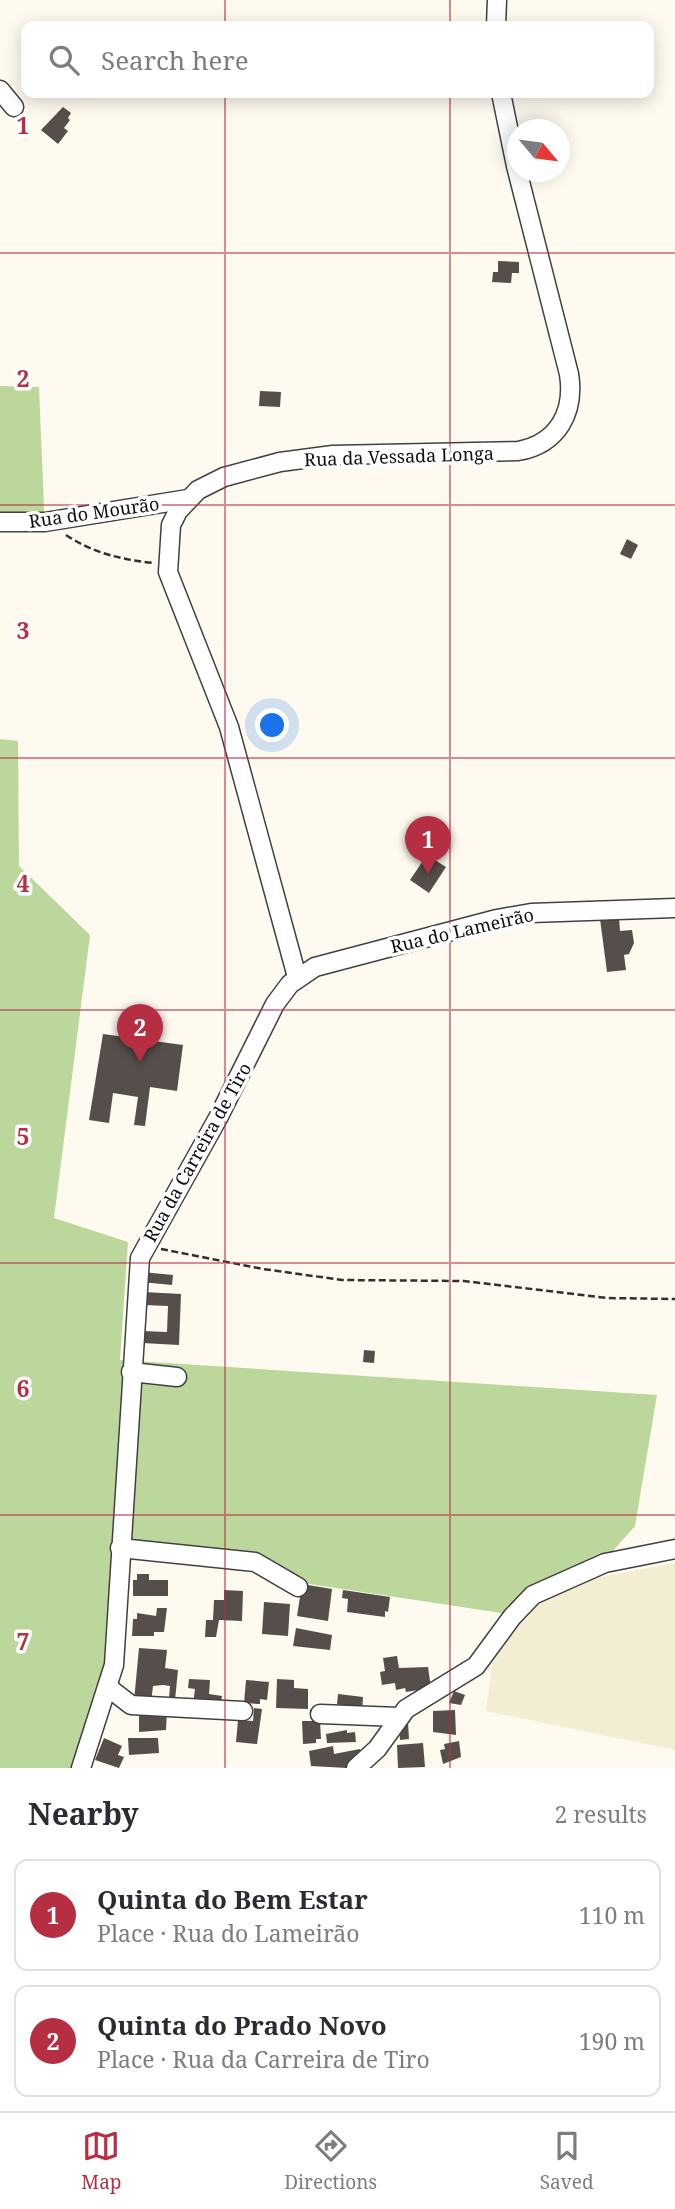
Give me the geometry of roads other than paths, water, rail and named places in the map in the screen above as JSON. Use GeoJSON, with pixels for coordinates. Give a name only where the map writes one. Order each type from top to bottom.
{"type":"FeatureCollection","features":[{"type":"Feature","properties":{"kind":"street"},"geometry":{"type":"LineString","coordinates":[[496,21],[497,0]]}},
{"type":"Feature","properties":{"kind":"street"},"geometry":{"type":"LineString","coordinates":[[0,90],[15,107]]}},
{"type":"Feature","properties":{"kind":"street","name":"Rua da Vessada Longa"},"geometry":{"type":"LineString","coordinates":[[297,977],[229,727],[166,564],[171,525],[188,499],[224,477],[280,462],[345,454],[518,451],[541,444],[561,426],[571,405],[569,374],[516,166],[502,98]]}},
{"type":"Feature","properties":{"kind":"street","name":"Rua do Mourão"},"geometry":{"type":"LineString","coordinates":[[0,522],[45,522],[188,499]]}},
{"type":"Feature","properties":{"kind":"street","name":"Rua do Lameirão"},"geometry":{"type":"LineString","coordinates":[[297,977],[314,967],[497,919],[569,910],[675,908]]}},
{"type":"Feature","properties":{"kind":"street","name":"Rua da Carreira de Tiro"},"geometry":{"type":"LineString","coordinates":[[81,1768],[109,1688],[115,1653],[138,1267],[144,1246],[218,1118],[275,1004],[297,977]]}},
{"type":"Feature","properties":{"kind":"street"},"geometry":{"type":"LineString","coordinates":[[131,1372],[177,1377]]}},
{"type":"Feature","properties":{"kind":"street"},"geometry":{"type":"LineString","coordinates":[[120,1548],[255,1562],[298,1587]]}},
{"type":"Feature","properties":{"kind":"street"},"geometry":{"type":"LineString","coordinates":[[356,1768],[383,1740],[399,1717],[422,1698],[473,1669],[520,1608],[542,1590],[605,1563],[675,1549]]}},
{"type":"Feature","properties":{"kind":"street"},"geometry":{"type":"LineString","coordinates":[[109,1688],[130,1704],[243,1711]]}},
{"type":"Feature","properties":{"kind":"street"},"geometry":{"type":"LineString","coordinates":[[320,1714],[399,1717]]}},
{"type":"Feature","properties":{"kind":"street"},"geometry":{"type":"LineString","coordinates":[[381,1768],[383,1740]]}},
{"type":"Feature","properties":{"kind":"place","name":"Quinta do Bem Estar"},"geometry":{"type":"Point","coordinates":[428,874]}},
{"type":"Feature","properties":{"kind":"place","name":"Quinta do Prado Novo"},"geometry":{"type":"Point","coordinates":[140,1062]}}]}
